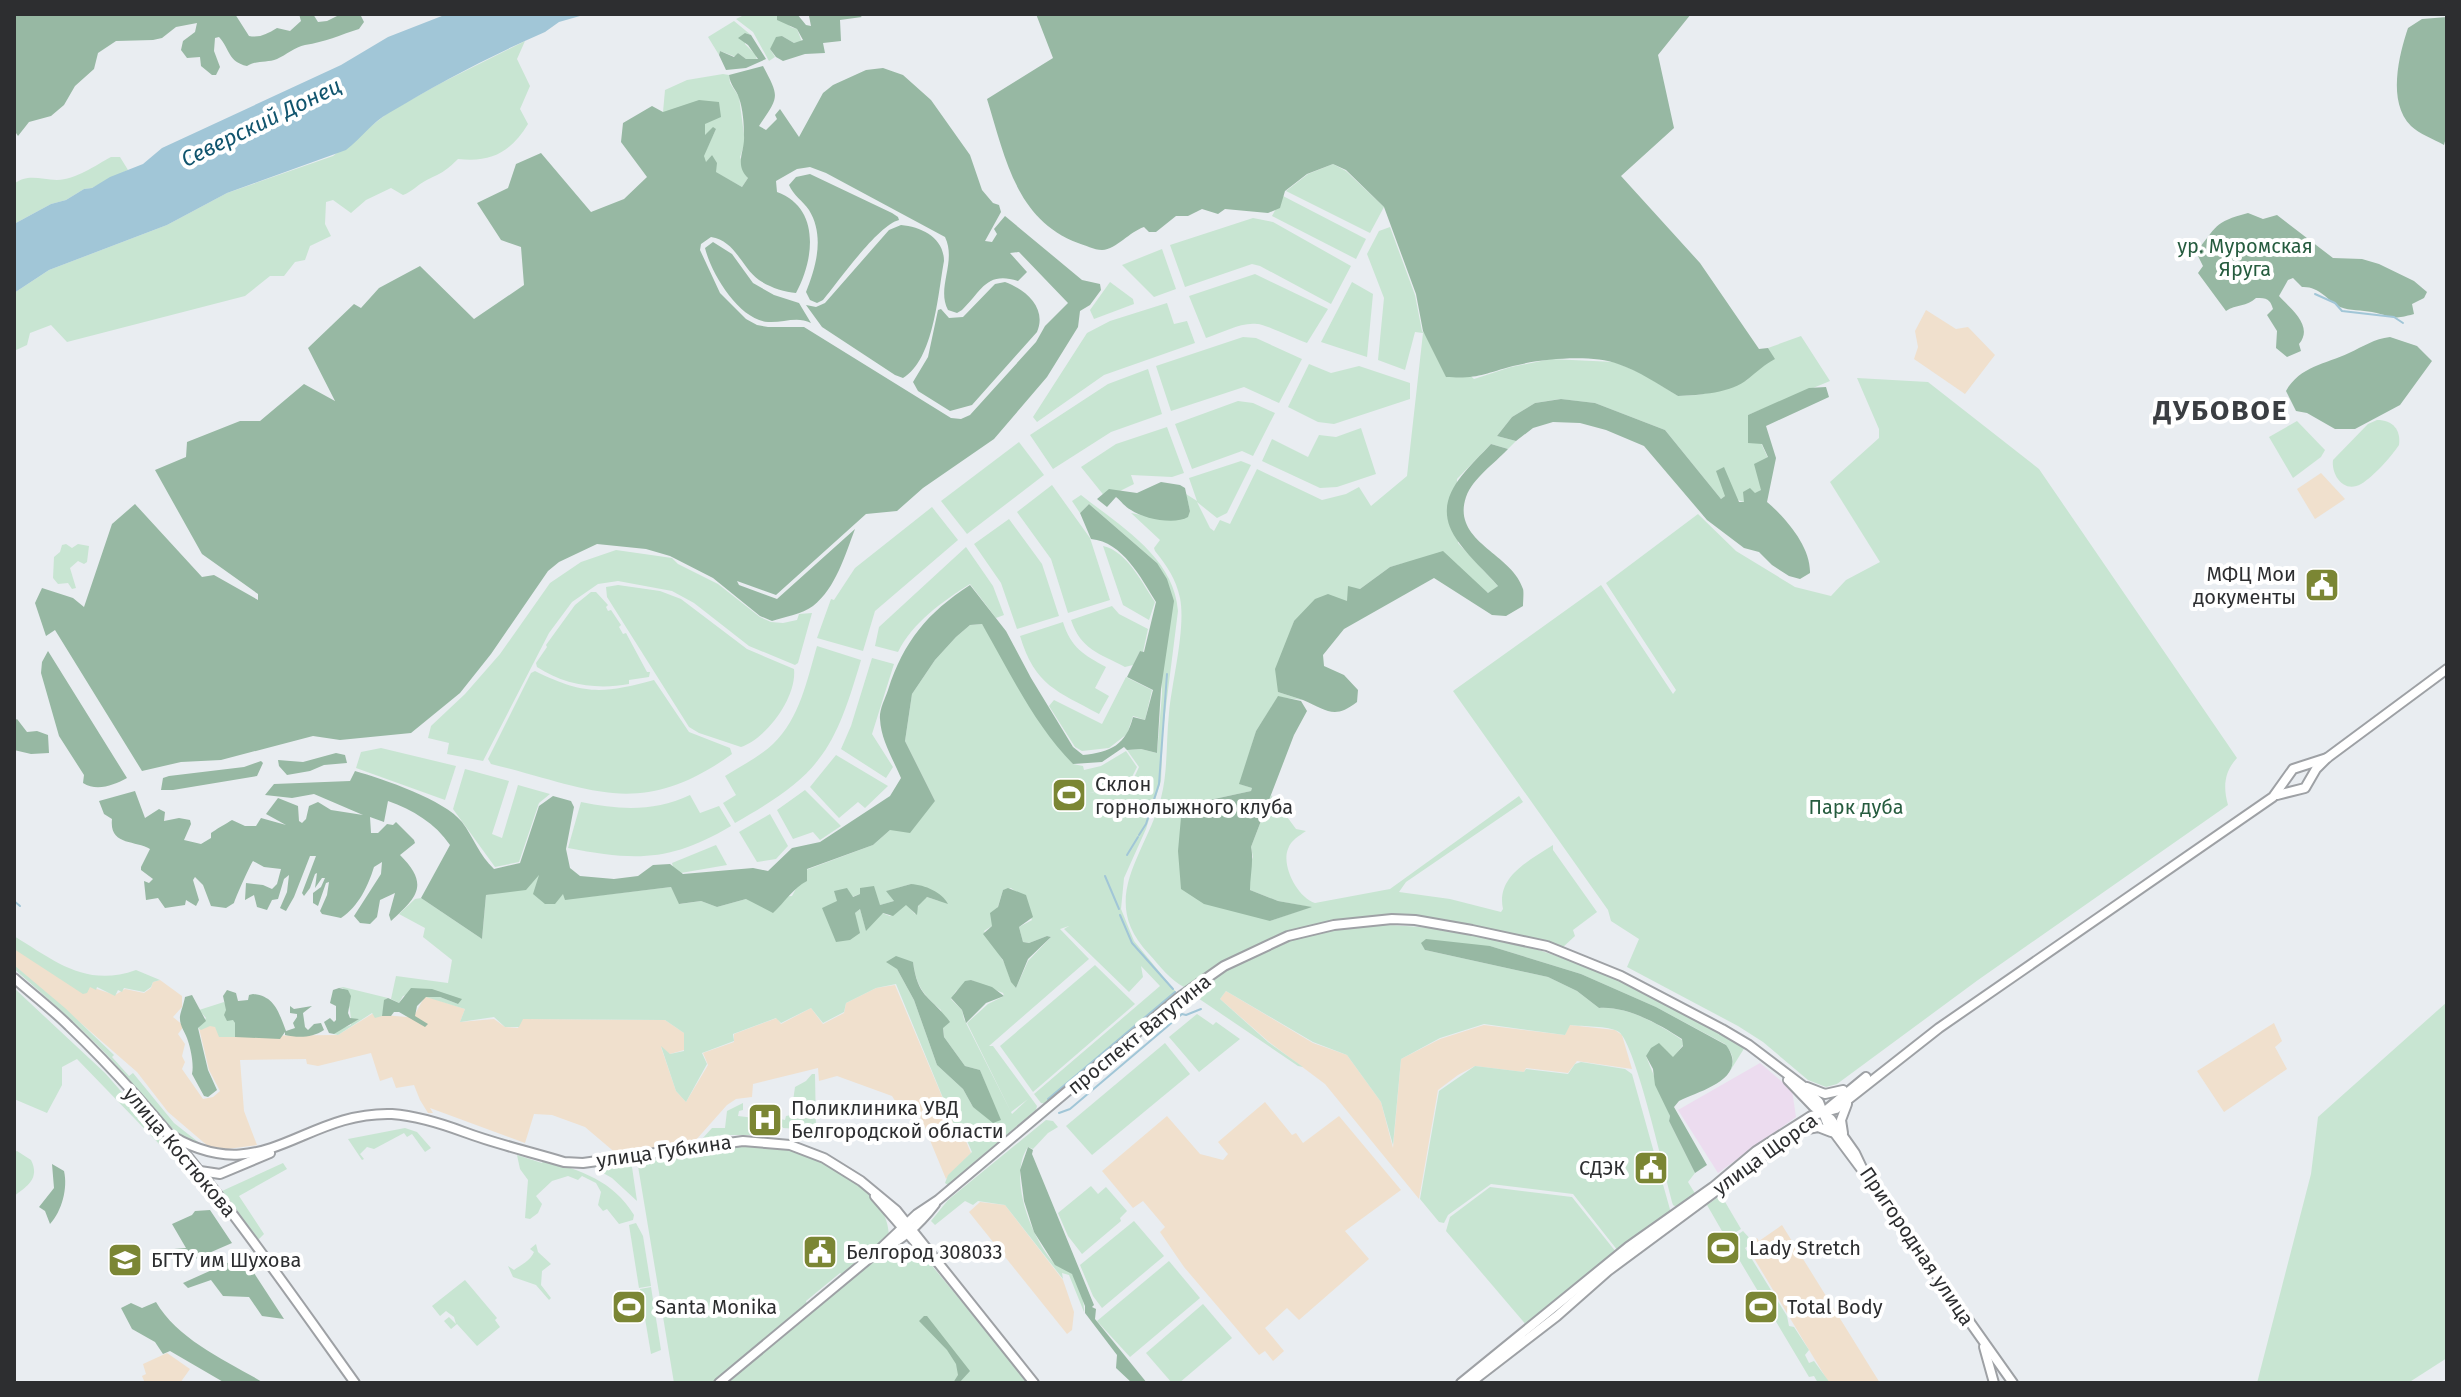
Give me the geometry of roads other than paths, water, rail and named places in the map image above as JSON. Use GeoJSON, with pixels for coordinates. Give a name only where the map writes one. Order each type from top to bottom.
{"type":"FeatureCollection","features":[{"type":"Feature","properties":{"kind":"main road"},"geometry":{"type":"LineString","coordinates":[[1824,1113],[1836,1109],[1883,1070],[2273,797],[2307,786],[2327,758],[2447,669]]}},
{"type":"Feature","properties":{"kind":"main road"},"geometry":{"type":"LineString","coordinates":[[2273,797],[2293,769],[2327,758]]}},
{"type":"Feature","properties":{"kind":"main road"},"geometry":{"type":"LineString","coordinates":[[2301,768],[2307,771],[2310,778]]}},
{"type":"Feature","properties":{"kind":"main road"},"geometry":{"type":"LineString","coordinates":[[2288,777],[2290,785],[2297,789]]}},
{"type":"Feature","properties":{"kind":"main road","name":"проспект Ватутина"},"geometry":{"type":"LineString","coordinates":[[719,1383],[1177,999],[1224,966],[1288,936],[1362,921],[1415,920],[1547,946],[1621,976],[1722,1029],[1770,1061],[1819,1102],[1827,1123],[1852,1154]]}},
{"type":"Feature","properties":{"kind":"main road","name":"улица Костюкова"},"geometry":{"type":"LineString","coordinates":[[14,978],[69,1026],[164,1131],[224,1203],[355,1383]]}},
{"type":"Feature","properties":{"kind":"main road"},"geometry":{"type":"LineString","coordinates":[[1770,1061],[1812,1091],[1825,1094],[1836,1093],[1883,1070]]}},
{"type":"Feature","properties":{"kind":"main road","name":"проспект Ватутина"},"geometry":{"type":"LineString","coordinates":[[1770,1061],[1824,1113],[1845,1137],[1852,1154]]}},
{"type":"Feature","properties":{"kind":"main road"},"geometry":{"type":"LineString","coordinates":[[1824,1113],[1866,1077]]}},
{"type":"Feature","properties":{"kind":"main road"},"geometry":{"type":"LineString","coordinates":[[1795,1088],[1803,1098],[1806,1111],[1796,1129]]}},
{"type":"Feature","properties":{"kind":"main road"},"geometry":{"type":"LineString","coordinates":[[1845,1137],[1841,1114],[1859,1090]]}},
{"type":"Feature","properties":{"kind":"main road","name":"улица Щорса"},"geometry":{"type":"LineString","coordinates":[[1461,1383],[1628,1247],[1713,1187],[1756,1151],[1824,1113]]}},
{"type":"Feature","properties":{"kind":"main road","name":"улица Губкина"},"geometry":{"type":"LineString","coordinates":[[267,1152],[342,1121],[375,1115],[425,1118],[564,1162],[583,1163],[723,1141],[790,1145],[824,1158],[861,1181],[907,1228],[1034,1383]]}},
{"type":"Feature","properties":{"kind":"main road"},"geometry":{"type":"LineString","coordinates":[[1796,1129],[1825,1128],[1852,1154]]}},
{"type":"Feature","properties":{"kind":"main road","name":"улица Щорса"},"geometry":{"type":"LineString","coordinates":[[1470,1383],[1557,1316],[1608,1271],[1796,1129]]}},
{"type":"Feature","properties":{"kind":"main road"},"geometry":{"type":"LineString","coordinates":[[164,1131],[198,1150],[220,1155],[267,1152]]}},
{"type":"Feature","properties":{"kind":"main road"},"geometry":{"type":"LineString","coordinates":[[198,1150],[190,1155],[193,1166],[212,1174],[225,1172],[267,1152]]}},
{"type":"Feature","properties":{"kind":"main road","name":"Пригородная улица"},"geometry":{"type":"LineString","coordinates":[[1852,1154],[2013,1383]]}},
{"type":"Feature","properties":{"kind":"main road"},"geometry":{"type":"LineString","coordinates":[[220,1155],[229,1164],[217,1185],[224,1203]]}},
{"type":"Feature","properties":{"kind":"main road","name":"Пригородная улица"},"geometry":{"type":"LineString","coordinates":[[1981,1339],[1994,1383]]}},
{"type":"Feature","properties":{"kind":"water","name":"Северский Донец"},"geometry":{"type":"Polygon","coordinates":[[[447,14],[587,14],[559,22],[427,91],[383,117],[346,150],[227,193],[167,225],[49,270],[14,293],[14,224],[51,204],[143,164],[162,148],[341,65],[388,37],[447,14]]]}},
{"type":"Feature","properties":{"kind":"waterway"},"geometry":{"type":"LineString","coordinates":[[2315,294],[2335,303],[2342,311],[2394,317],[2403,323]]}},
{"type":"Feature","properties":{"kind":"waterway"},"geometry":{"type":"LineString","coordinates":[[1139,835],[1146,824],[1159,784],[1167,674]]}},
{"type":"Feature","properties":{"kind":"waterway"},"geometry":{"type":"LineString","coordinates":[[1127,855],[1138,837]]}},
{"type":"Feature","properties":{"kind":"waterway"},"geometry":{"type":"LineString","coordinates":[[1105,876],[1119,909]]}},
{"type":"Feature","properties":{"kind":"waterway"},"geometry":{"type":"LineString","coordinates":[[14,901],[20,906]]}},
{"type":"Feature","properties":{"kind":"waterway"},"geometry":{"type":"LineString","coordinates":[[1120,915],[1132,943],[1173,989]]}},
{"type":"Feature","properties":{"kind":"waterway"},"geometry":{"type":"LineString","coordinates":[[1048,1099],[1175,992]]}},
{"type":"Feature","properties":{"kind":"waterway"},"geometry":{"type":"LineString","coordinates":[[1059,1113],[1070,1109],[1182,1014],[1201,1009]]}},
{"type":"Feature","properties":{"kind":"place","name":"МФЦ Мои документы"},"geometry":{"type":"Point","coordinates":[2322,585]}},
{"type":"Feature","properties":{"kind":"place","name":"Склон горнолыжного клуба"},"geometry":{"type":"Point","coordinates":[1069,795]}},
{"type":"Feature","properties":{"kind":"place","name":"Поликлиника УВД Белгородской области"},"geometry":{"type":"Point","coordinates":[765,1120]}},
{"type":"Feature","properties":{"kind":"place","name":"СДЭК"},"geometry":{"type":"Point","coordinates":[1651,1168]}},
{"type":"Feature","properties":{"kind":"place","name":"Lady Stretch"},"geometry":{"type":"Point","coordinates":[1723,1248]}},
{"type":"Feature","properties":{"kind":"place","name":"Белгород 308033"},"geometry":{"type":"Point","coordinates":[820,1252]}},
{"type":"Feature","properties":{"kind":"place","name":"БГТУ им Шухова"},"geometry":{"type":"Point","coordinates":[125,1260]}},
{"type":"Feature","properties":{"kind":"place","name":"Santa Monika"},"geometry":{"type":"Point","coordinates":[629,1307]}},
{"type":"Feature","properties":{"kind":"place","name":"Total Body"},"geometry":{"type":"Point","coordinates":[1761,1307]}},
{"type":"Feature","properties":{"kind":"district","name":"ДУБОВОЕ"},"geometry":{"type":"Point","coordinates":[2221,410]}},
{"type":"Feature","properties":{"kind":"park label","name":"ур. Муромская Яруга"},"geometry":{"type":"Point","coordinates":[2245,258]}},
{"type":"Feature","properties":{"kind":"park label","name":"Парк дуба"},"geometry":{"type":"Point","coordinates":[1856,807]}}]}
